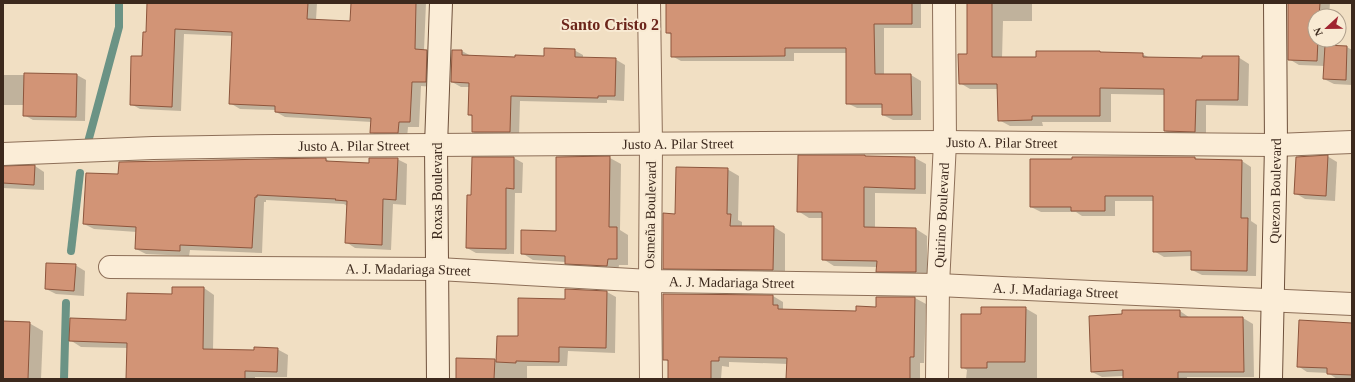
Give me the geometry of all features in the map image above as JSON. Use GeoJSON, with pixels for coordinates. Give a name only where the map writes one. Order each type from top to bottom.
{"type":"FeatureCollection","features":[{"type":"Feature","properties":{"kind":"street","name":"Roxas Boulevard"},"geometry":{"type":"LineString","coordinates":[[438,379],[436,146],[441,3]]}},
{"type":"Feature","properties":{"kind":"street","name":"Osmeña Boulevard"},"geometry":{"type":"LineString","coordinates":[[649,3],[651,145],[651,379]]}},
{"type":"Feature","properties":{"kind":"street","name":"Quirino Boulevard"},"geometry":{"type":"LineString","coordinates":[[937,379],[938,285],[945,142],[944,3]]}},
{"type":"Feature","properties":{"kind":"street","name":"Quezon Boulevard"},"geometry":{"type":"LineString","coordinates":[[1271,379],[1276,145],[1275,3]]}},
{"type":"Feature","properties":{"kind":"street","name":"Justo A. Pilar Street"},"geometry":{"type":"LineString","coordinates":[[3,154],[153,148],[945,142],[1276,145],[1352,142]]}},
{"type":"Feature","properties":{"kind":"street","name":"A. J. Madariaga Street"},"geometry":{"type":"LineString","coordinates":[[110,267],[438,269],[650,281],[938,285],[1352,304]]}},
{"type":"Feature","properties":{"kind":"building"},"geometry":{"type":"Polygon","coordinates":[[[147,3],[308,3],[307,19],[350,21],[351,3],[416,3],[415,49],[427,50],[426,82],[412,82],[410,122],[399,122],[398,133],[370,133],[371,118],[275,112],[275,106],[229,104],[232,32],[175,29],[172,107],[130,105],[131,56],[142,56],[143,32],[146,32],[147,3]]]}},
{"type":"Feature","properties":{"kind":"building"},"geometry":{"type":"Polygon","coordinates":[[[666,3],[912,3],[912,24],[874,24],[875,74],[911,74],[912,115],[882,115],[882,104],[846,104],[846,48],[785,48],[785,56],[671,57],[671,33],[666,33],[666,3]]]}},
{"type":"Feature","properties":{"kind":"building"},"geometry":{"type":"Polygon","coordinates":[[[967,3],[992,3],[992,57],[1036,57],[1036,51],[1143,53],[1143,57],[1202,58],[1202,56],[1239,56],[1238,100],[1196,100],[1195,132],[1164,131],[1164,89],[1100,88],[1100,116],[1032,116],[1032,120],[998,121],[997,84],[959,84],[958,54],[967,54],[967,3]]]}},
{"type":"Feature","properties":{"kind":"building"},"geometry":{"type":"Polygon","coordinates":[[[1288,3],[1320,3],[1320,8],[1307,8],[1307,48],[1318,48],[1317,61],[1288,60],[1288,3]]]}},
{"type":"Feature","properties":{"kind":"building"},"geometry":{"type":"Polygon","coordinates":[[[544,48],[575,49],[575,57],[616,58],[615,96],[598,96],[598,98],[511,96],[510,132],[472,132],[472,115],[468,115],[469,83],[451,82],[452,50],[462,50],[462,55],[515,57],[515,55],[544,56],[544,48]]]}},
{"type":"Feature","properties":{"kind":"building"},"geometry":{"type":"Polygon","coordinates":[[[1325,48],[1347,48],[1346,80],[1323,79],[1325,48]]]}},
{"type":"Feature","properties":{"kind":"building"},"geometry":{"type":"Polygon","coordinates":[[[24,73],[77,74],[76,117],[23,116],[24,73]]]}},
{"type":"Feature","properties":{"kind":"building"},"geometry":{"type":"Polygon","coordinates":[[[798,155],[915,157],[915,189],[864,187],[864,227],[916,228],[916,272],[876,272],[877,261],[822,260],[822,212],[797,212],[798,155]]]}},
{"type":"Feature","properties":{"kind":"building"},"geometry":{"type":"Polygon","coordinates":[[[1328,155],[1326,196],[1294,194],[1296,157],[1328,155]]]}},
{"type":"Feature","properties":{"kind":"building"},"geometry":{"type":"Polygon","coordinates":[[[610,156],[609,227],[617,227],[617,259],[608,259],[607,266],[565,264],[565,256],[521,254],[521,230],[556,231],[556,157],[610,156]]]}},
{"type":"Feature","properties":{"kind":"building"},"geometry":{"type":"Polygon","coordinates":[[[472,157],[514,157],[514,189],[506,188],[506,249],[466,248],[467,195],[471,195],[472,157]]]}},
{"type":"Feature","properties":{"kind":"building"},"geometry":{"type":"Polygon","coordinates":[[[1072,157],[1195,157],[1195,159],[1242,160],[1241,218],[1248,218],[1247,271],[1191,270],[1191,251],[1153,252],[1153,196],[1105,196],[1105,211],[1071,211],[1071,207],[1030,207],[1030,159],[1072,159],[1072,157]]]}},
{"type":"Feature","properties":{"kind":"building"},"geometry":{"type":"Polygon","coordinates":[[[326,158],[326,161],[369,163],[369,158],[398,158],[396,200],[383,199],[382,245],[345,243],[347,201],[335,200],[336,199],[257,195],[257,197],[255,197],[252,248],[180,245],[180,251],[135,249],[136,227],[83,224],[86,173],[118,174],[119,162],[326,158]]]}},
{"type":"Feature","properties":{"kind":"building"},"geometry":{"type":"Polygon","coordinates":[[[35,165],[34,185],[3,183],[3,166],[35,165]]]}},
{"type":"Feature","properties":{"kind":"building"},"geometry":{"type":"Polygon","coordinates":[[[676,167],[728,168],[727,214],[731,214],[730,226],[774,226],[773,270],[663,269],[663,213],[675,214],[676,167]]]}},
{"type":"Feature","properties":{"kind":"building"},"geometry":{"type":"Polygon","coordinates":[[[46,263],[76,264],[74,291],[45,289],[46,263]]]}},
{"type":"Feature","properties":{"kind":"building"},"geometry":{"type":"Polygon","coordinates":[[[172,287],[204,287],[203,349],[254,350],[254,347],[278,348],[277,372],[245,371],[245,379],[126,379],[127,343],[69,341],[70,318],[126,320],[127,293],[172,294],[172,287]]]}},
{"type":"Feature","properties":{"kind":"building"},"geometry":{"type":"Polygon","coordinates":[[[565,289],[607,291],[606,348],[559,347],[559,362],[496,362],[497,336],[518,336],[518,298],[565,299],[565,289]]]}},
{"type":"Feature","properties":{"kind":"building"},"geometry":{"type":"Polygon","coordinates":[[[663,294],[773,295],[773,305],[778,305],[778,309],[856,311],[856,306],[876,307],[876,297],[915,297],[914,357],[910,357],[910,379],[786,379],[787,358],[719,357],[719,361],[711,361],[711,379],[668,379],[668,360],[663,360],[663,294]]]}},
{"type":"Feature","properties":{"kind":"building"},"geometry":{"type":"Polygon","coordinates":[[[981,307],[1026,307],[1025,362],[987,362],[987,368],[961,368],[961,314],[981,314],[981,307]]]}},
{"type":"Feature","properties":{"kind":"building"},"geometry":{"type":"Polygon","coordinates":[[[1122,310],[1180,310],[1180,317],[1243,317],[1244,372],[1178,372],[1178,379],[1123,379],[1123,370],[1091,372],[1089,316],[1122,314],[1122,310]]]}},
{"type":"Feature","properties":{"kind":"building"},"geometry":{"type":"Polygon","coordinates":[[[1299,320],[1352,323],[1352,375],[1327,374],[1327,368],[1297,367],[1299,320]]]}},
{"type":"Feature","properties":{"kind":"building"},"geometry":{"type":"Polygon","coordinates":[[[3,321],[30,322],[28,379],[3,379],[3,321]]]}},
{"type":"Feature","properties":{"kind":"building"},"geometry":{"type":"Polygon","coordinates":[[[456,358],[495,359],[494,379],[456,379],[456,358]]]}},
{"type":"Feature","properties":{"kind":"waterway"},"geometry":{"type":"LineString","coordinates":[[88,142],[119,27],[119,3]]}},
{"type":"Feature","properties":{"kind":"waterway"},"geometry":{"type":"LineString","coordinates":[[71,251],[80,173]]}},
{"type":"Feature","properties":{"kind":"waterway"},"geometry":{"type":"LineString","coordinates":[[64,379],[66,303]]}},
{"type":"Feature","properties":{"kind":"district","name":"Santo Cristo 2"},"geometry":{"type":"Point","coordinates":[610,24]}}]}
